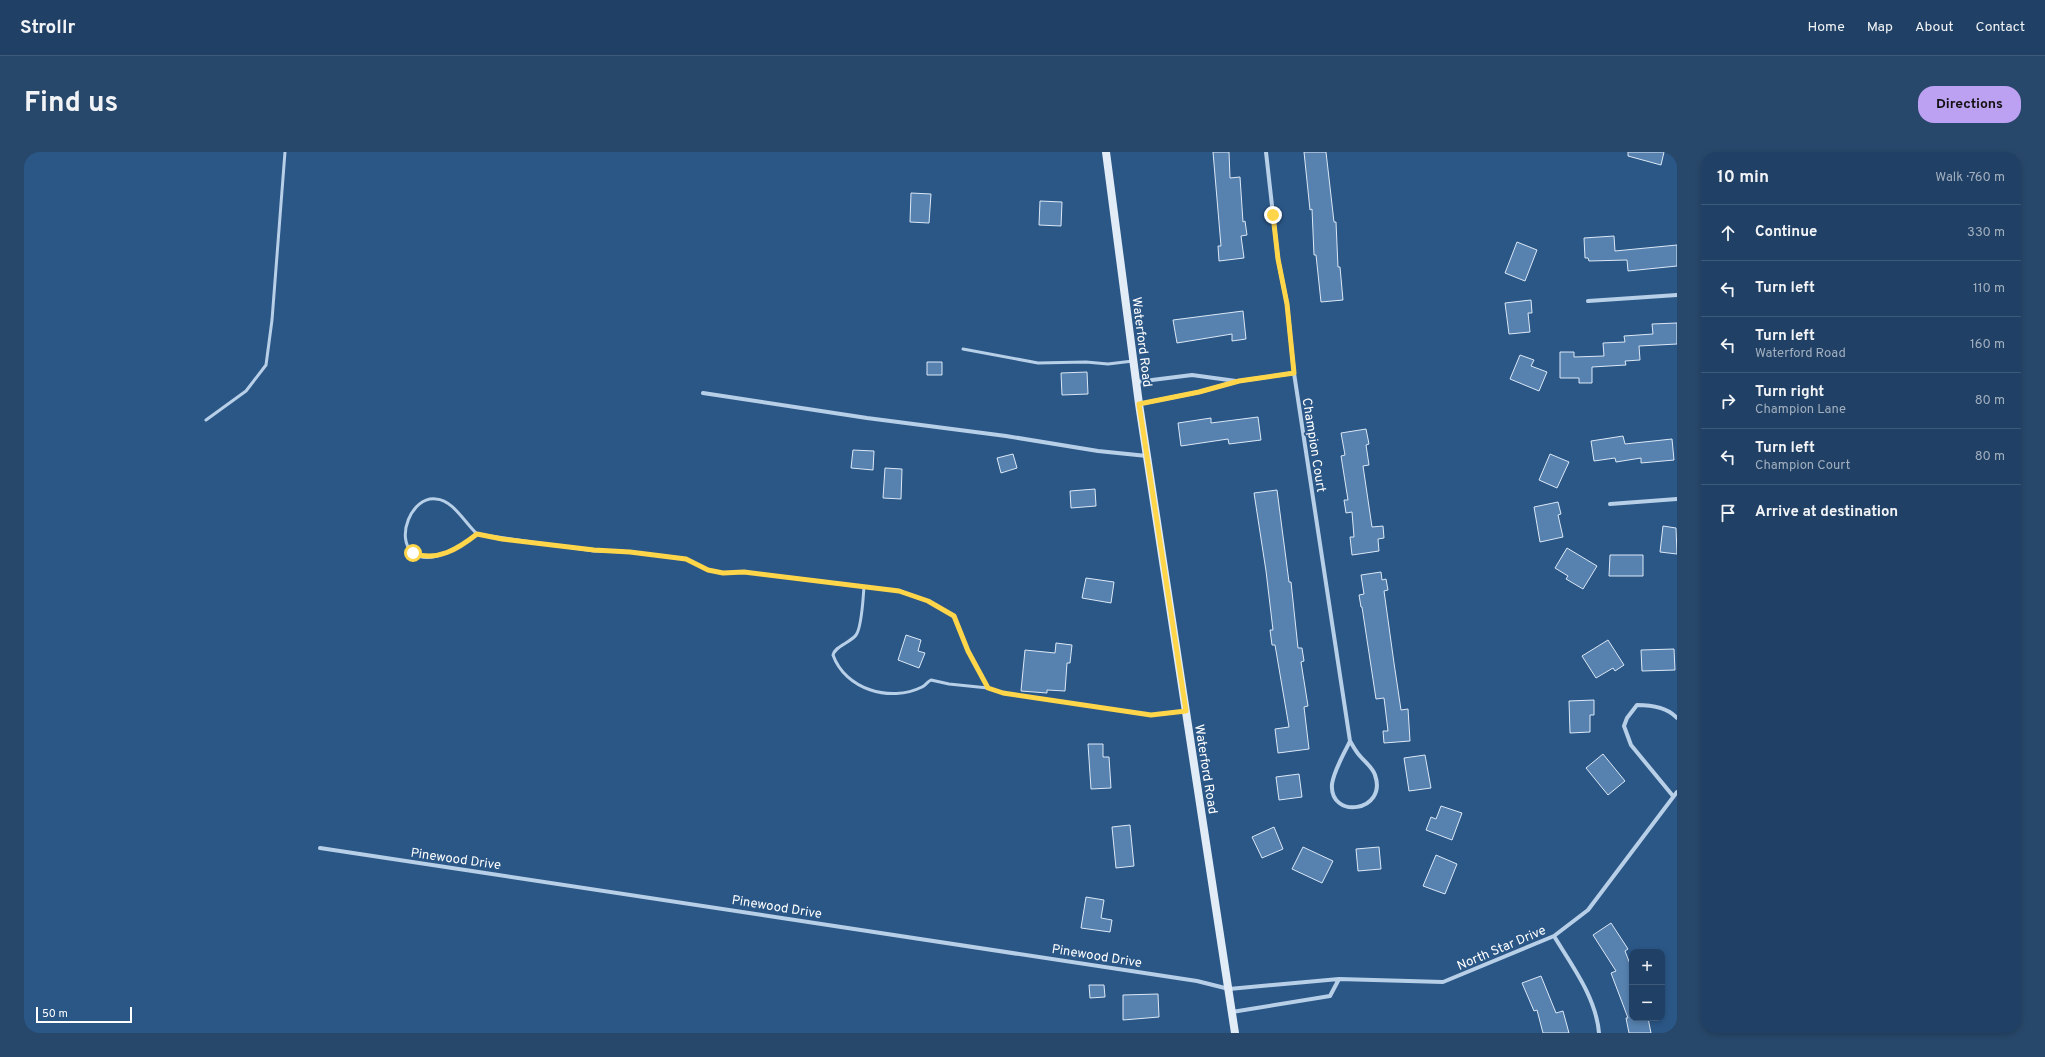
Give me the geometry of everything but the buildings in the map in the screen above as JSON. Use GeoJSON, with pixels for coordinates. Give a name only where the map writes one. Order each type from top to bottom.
{"type":"FeatureCollection","features":[{"type":"Feature","properties":{"kind":"main road","name":"Waterford Road"},"geometry":{"type":"LineString","coordinates":[[1106,152],[1146,456],[1235,1033]]}},
{"type":"Feature","properties":{"kind":"street","name":"Champion Court"},"geometry":{"type":"LineString","coordinates":[[1266,152],[1278,259],[1287,304],[1294,373],[1350,741],[1358,755],[1375,774],[1377,783],[1373,798],[1367,804],[1351,808],[1341,804],[1332,792],[1332,783],[1350,741]]}},
{"type":"Feature","properties":{"kind":"street"},"geometry":{"type":"LineString","coordinates":[[1588,301],[1677,295]]}},
{"type":"Feature","properties":{"kind":"street"},"geometry":{"type":"LineString","coordinates":[[1139,404],[1199,392],[1239,381],[1294,373]]}},
{"type":"Feature","properties":{"kind":"street"},"geometry":{"type":"LineString","coordinates":[[1136,382],[1192,375],[1239,381]]}},
{"type":"Feature","properties":{"kind":"street"},"geometry":{"type":"LineString","coordinates":[[703,393],[867,418],[1006,436],[1098,451],[1146,456]]}},
{"type":"Feature","properties":{"kind":"street"},"geometry":{"type":"LineString","coordinates":[[1610,504],[1677,499]]}},
{"type":"Feature","properties":{"kind":"street"},"geometry":{"type":"LineString","coordinates":[[1673,796],[1631,745],[1624,726],[1627,718],[1637,705],[1649,705],[1670,711],[1677,718]]}},
{"type":"Feature","properties":{"kind":"street","name":"North Star Drive"},"geometry":{"type":"LineString","coordinates":[[1229,989],[1339,979],[1443,982],[1554,936],[1588,910],[1677,792]]}},
{"type":"Feature","properties":{"kind":"street","name":"Pinewood Drive"},"geometry":{"type":"LineString","coordinates":[[320,848],[1197,981],[1229,989]]}},
{"type":"Feature","properties":{"kind":"street"},"geometry":{"type":"LineString","coordinates":[[1554,936],[1587,992],[1598,1020],[1599,1033]]}},
{"type":"Feature","properties":{"kind":"street"},"geometry":{"type":"LineString","coordinates":[[1232,1012],[1330,996],[1339,979]]}},
{"type":"Feature","properties":{"kind":"lane"},"geometry":{"type":"LineString","coordinates":[[206,420],[246,391],[266,365],[272,320],[285,152]]}},
{"type":"Feature","properties":{"kind":"lane"},"geometry":{"type":"LineString","coordinates":[[963,349],[1038,363],[1086,362],[1108,364],[1133,361]]}},
{"type":"Feature","properties":{"kind":"lane"},"geometry":{"type":"LineString","coordinates":[[477,534],[451,551],[435,557],[423,557],[413,553],[407,543],[408,518],[413,508],[425,499],[436,498],[455,509],[477,534],[586,550],[630,552],[686,559],[708,570],[723,573],[744,572],[899,591],[928,601],[954,616],[968,651],[988,688]]}},
{"type":"Feature","properties":{"kind":"lane"},"geometry":{"type":"LineString","coordinates":[[864,587],[858,633],[850,641],[837,648],[833,655],[842,672],[853,682],[871,690],[887,693],[900,693],[923,687],[931,680],[949,684],[988,688],[1003,693],[1151,715],[1186,711]]}},
{"type":"Feature","properties":{"kind":"route"},"geometry":{"type":"LineString","coordinates":[[413,553],[423,557],[435,557],[451,551],[467,542],[477,534],[502,539],[686,559],[708,570],[723,573],[744,572],[899,591],[928,601],[954,616],[968,651],[988,688],[1003,693],[1151,715],[1186,711],[1139,404],[1199,392],[1239,381],[1294,373],[1287,304],[1278,259],[1273,215]]}}]}
